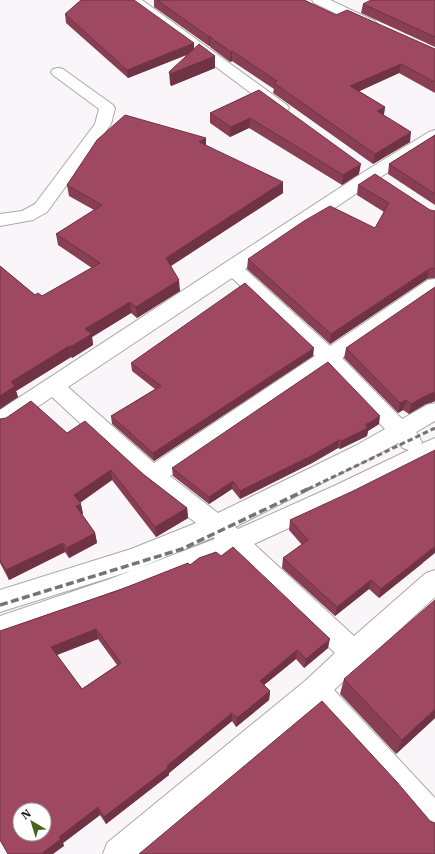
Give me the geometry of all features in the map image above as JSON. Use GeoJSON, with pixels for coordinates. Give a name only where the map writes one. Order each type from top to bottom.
{"type":"FeatureCollection","features":[{"type":"Feature","properties":{"kind":"street"},"geometry":{"type":"LineString","coordinates":[[133,0],[291,115]]}},
{"type":"Feature","properties":{"kind":"street"},"geometry":{"type":"LineString","coordinates":[[319,0],[380,29]]}},
{"type":"Feature","properties":{"kind":"street"},"geometry":{"type":"LineString","coordinates":[[0,220],[27,216],[41,208],[103,124],[107,108],[58,72]]}},
{"type":"Feature","properties":{"kind":"street"},"geometry":{"type":"LineString","coordinates":[[0,421],[373,174],[435,135]]}},
{"type":"Feature","properties":{"kind":"street"},"geometry":{"type":"LineString","coordinates":[[0,628],[114,589],[234,542],[431,455],[402,431],[329,356],[233,268]]}},
{"type":"Feature","properties":{"kind":"street"},"geometry":{"type":"LineString","coordinates":[[153,476],[435,285]]}},
{"type":"Feature","properties":{"kind":"street"},"geometry":{"type":"LineString","coordinates":[[54,386],[153,476],[216,525],[354,653]]}},
{"type":"Feature","properties":{"kind":"street"},"geometry":{"type":"LineString","coordinates":[[0,601],[134,559],[216,525],[363,452],[435,411]]}},
{"type":"Feature","properties":{"kind":"street"},"geometry":{"type":"LineString","coordinates":[[118,854],[315,690],[435,581]]}},
{"type":"Feature","properties":{"kind":"street"},"geometry":{"type":"LineString","coordinates":[[315,690],[402,783],[435,821]]}},
{"type":"Feature","properties":{"kind":"building"},"geometry":{"type":"Polygon","coordinates":[[[81,0],[134,0],[194,43],[127,70],[65,14],[81,0]]]}},
{"type":"Feature","properties":{"kind":"building"},"geometry":{"type":"Polygon","coordinates":[[[157,0],[304,0],[336,15],[347,10],[435,49],[435,82],[401,64],[350,86],[385,107],[377,111],[411,132],[375,154],[274,83],[277,81],[232,51],[231,52],[210,37],[211,36],[209,37],[157,0]]]}},
{"type":"Feature","properties":{"kind":"building"},"geometry":{"type":"Polygon","coordinates":[[[371,0],[435,0],[435,37],[363,4],[371,0]]]}},
{"type":"Feature","properties":{"kind":"building"},"geometry":{"type":"Polygon","coordinates":[[[199,44],[215,56],[170,74],[169,72],[199,44]]]}},
{"type":"Feature","properties":{"kind":"building"},"geometry":{"type":"Polygon","coordinates":[[[259,90],[361,164],[343,175],[250,118],[231,127],[210,113],[259,90]]]}},
{"type":"Feature","properties":{"kind":"building"},"geometry":{"type":"Polygon","coordinates":[[[125,115],[206,138],[199,142],[283,182],[166,258],[179,280],[136,307],[130,302],[85,329],[92,334],[70,347],[69,346],[11,382],[15,386],[0,396],[0,266],[35,295],[38,293],[42,296],[100,263],[56,234],[102,205],[67,185],[97,140],[125,115]]]}},
{"type":"Feature","properties":{"kind":"building"},"geometry":{"type":"Polygon","coordinates":[[[435,135],[435,194],[389,164],[435,135]]]}},
{"type":"Feature","properties":{"kind":"building"},"geometry":{"type":"Polygon","coordinates":[[[375,174],[430,210],[435,211],[435,268],[429,269],[331,334],[248,259],[304,221],[330,206],[375,228],[389,203],[358,185],[375,174]]]}},
{"type":"Feature","properties":{"kind":"building"},"geometry":{"type":"Polygon","coordinates":[[[245,283],[314,348],[153,453],[111,416],[161,386],[131,363],[245,283]]]}},
{"type":"Feature","properties":{"kind":"building"},"geometry":{"type":"Polygon","coordinates":[[[435,287],[435,392],[411,404],[406,400],[400,403],[346,348],[435,287]]]}},
{"type":"Feature","properties":{"kind":"building"},"geometry":{"type":"Polygon","coordinates":[[[328,362],[380,416],[365,425],[368,428],[341,441],[339,440],[313,455],[240,491],[233,481],[209,497],[172,468],[328,362]]]}},
{"type":"Feature","properties":{"kind":"building"},"geometry":{"type":"Polygon","coordinates":[[[31,401],[67,433],[85,421],[143,474],[187,508],[155,527],[111,470],[74,495],[81,504],[76,506],[95,533],[67,548],[63,543],[6,570],[0,560],[0,419],[6,418],[31,401]]]}},
{"type":"Feature","properties":{"kind":"building"},"geometry":{"type":"Polygon","coordinates":[[[435,450],[435,546],[381,589],[371,580],[337,607],[283,558],[308,540],[290,520],[353,491],[435,450]]]}},
{"type":"Feature","properties":{"kind":"building"},"geometry":{"type":"Polygon","coordinates":[[[233,547],[330,639],[306,659],[297,650],[260,681],[270,691],[237,718],[232,713],[167,766],[168,768],[104,817],[98,807],[59,837],[61,839],[41,854],[8,854],[0,840],[0,631],[122,589],[188,563],[190,565],[199,558],[216,552],[221,556],[233,547]],[[96,629],[51,647],[82,689],[121,663],[96,629]]]}},
{"type":"Feature","properties":{"kind":"building"},"geometry":{"type":"Polygon","coordinates":[[[435,600],[435,709],[402,740],[344,679],[435,600]]]}},
{"type":"Feature","properties":{"kind":"building"},"geometry":{"type":"Polygon","coordinates":[[[322,701],[396,781],[430,821],[435,823],[435,854],[139,854],[322,701]]]}},
{"type":"Feature","properties":{"kind":"railway"},"geometry":{"type":"LineString","coordinates":[[308,489],[435,428]]}},
{"type":"Feature","properties":{"kind":"railway"},"geometry":{"type":"LineString","coordinates":[[0,605],[182,549],[310,488]]}}]}
